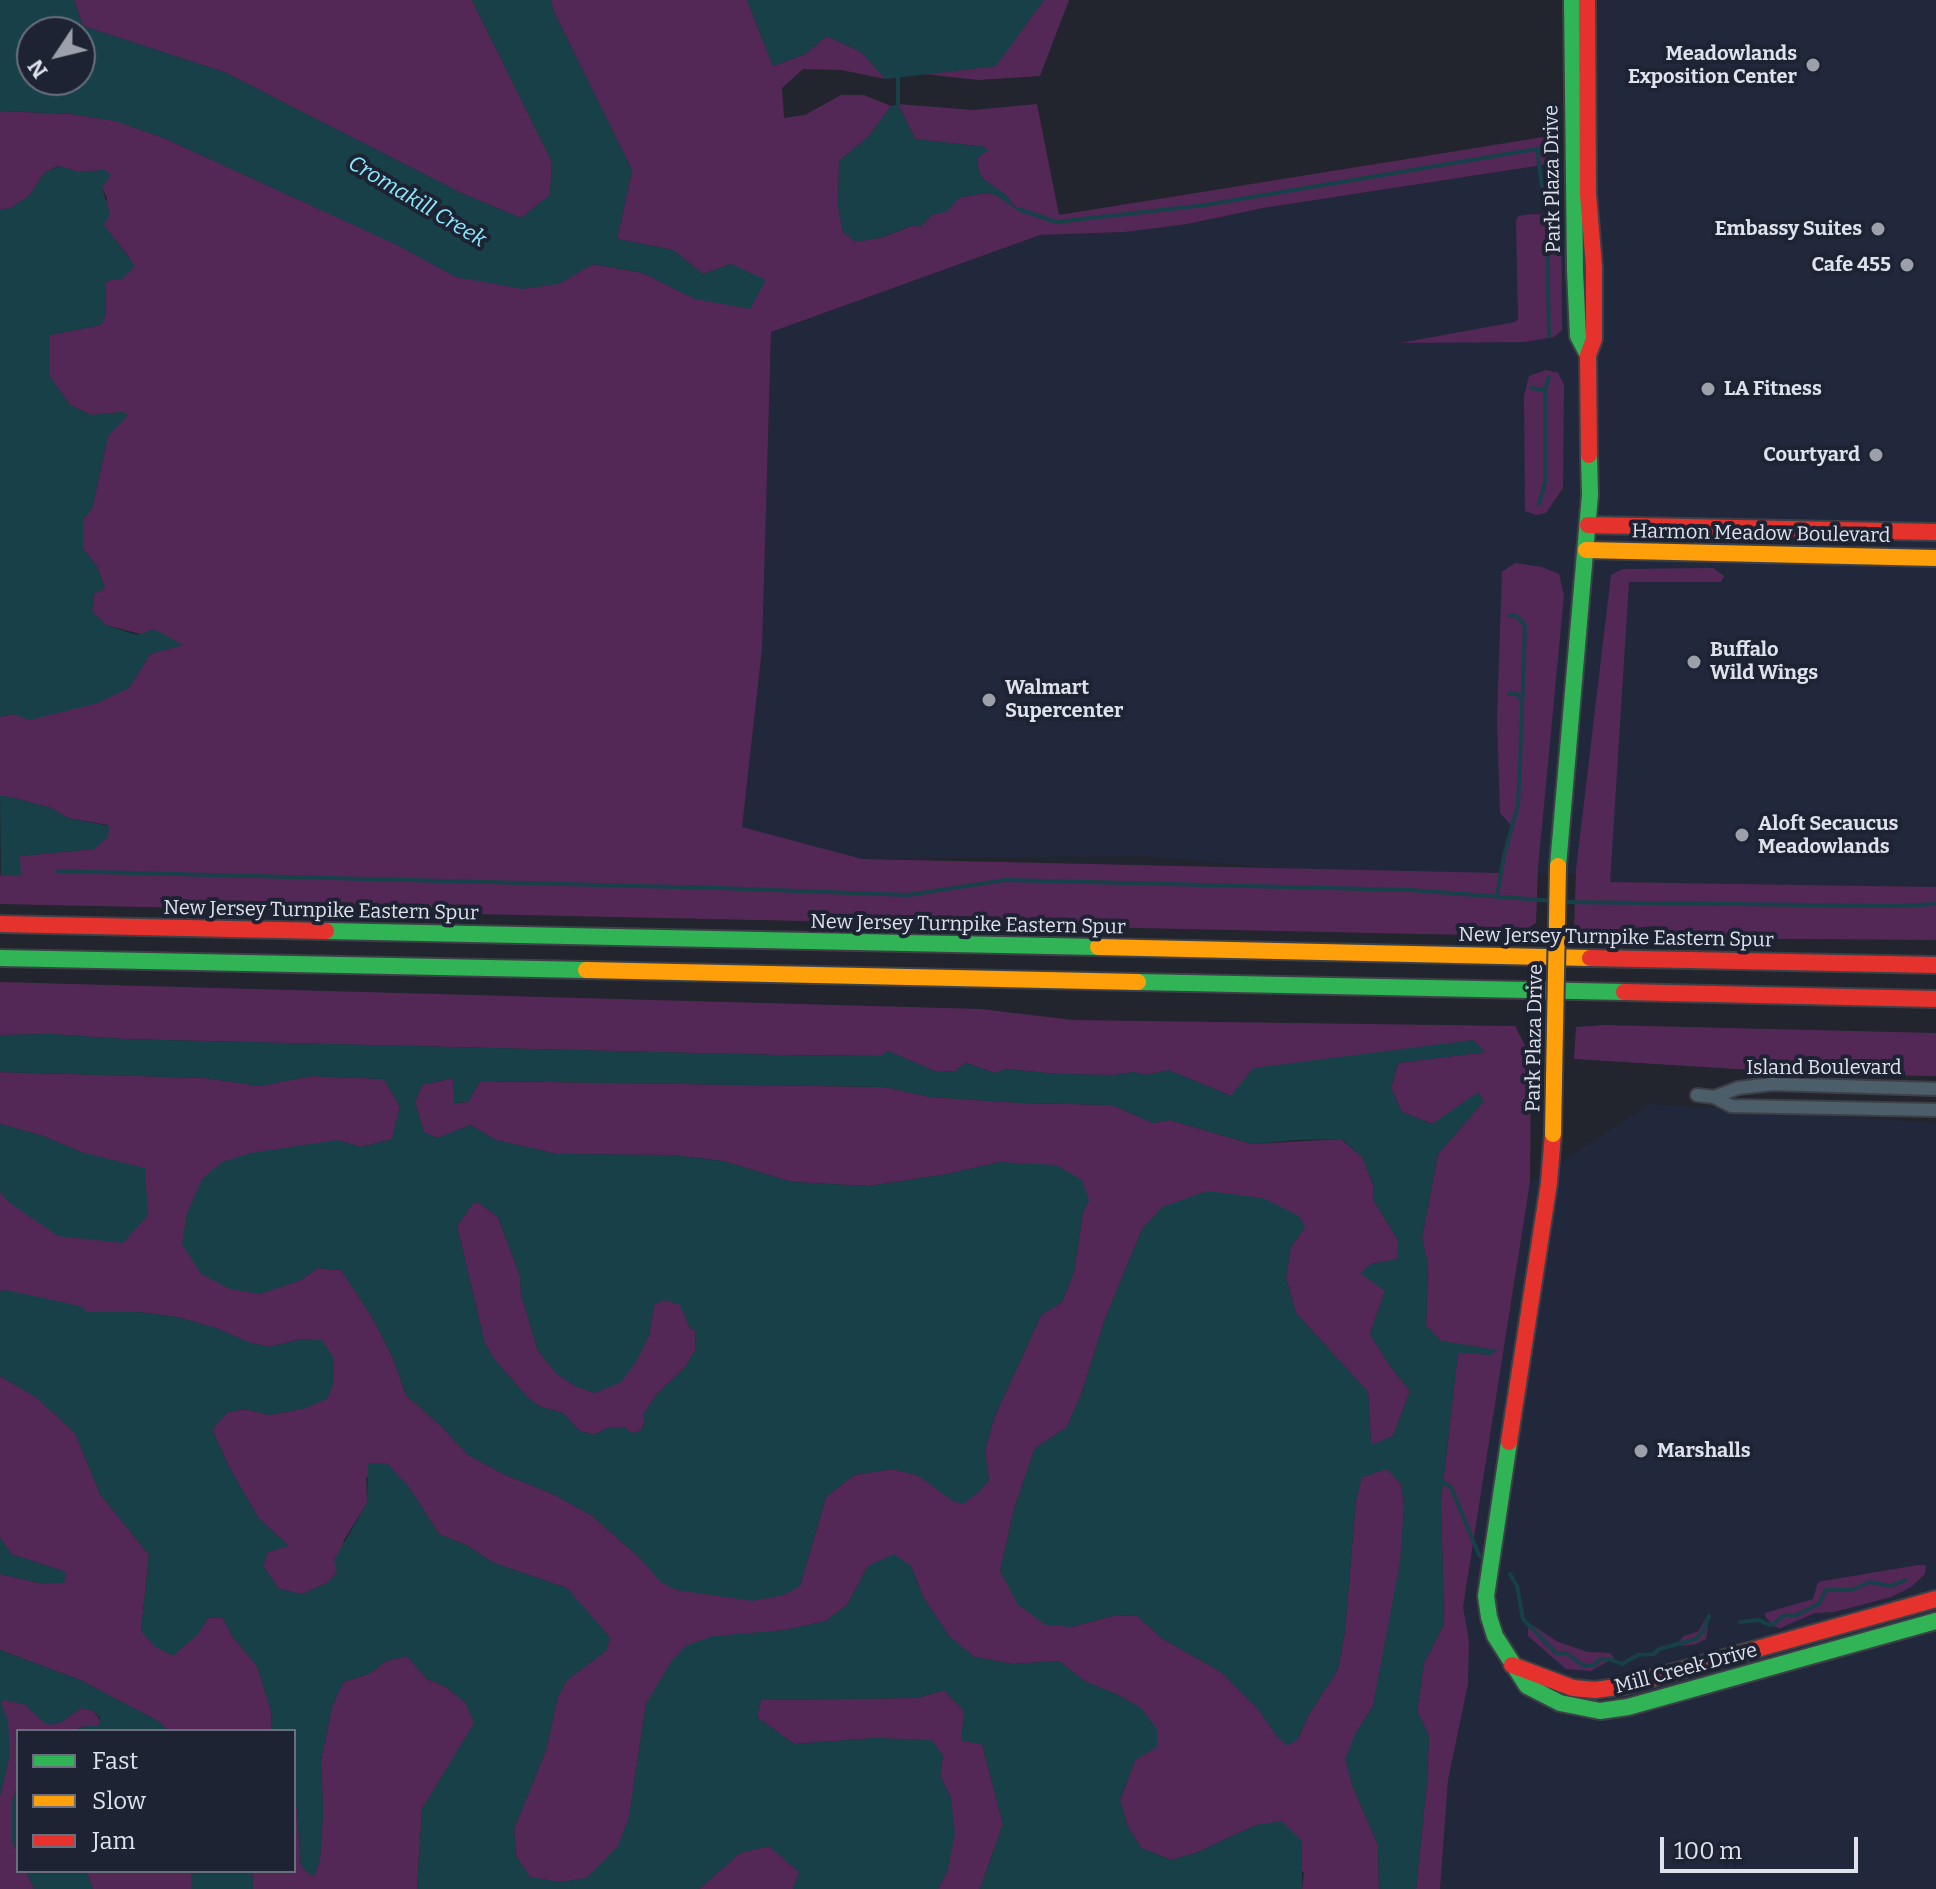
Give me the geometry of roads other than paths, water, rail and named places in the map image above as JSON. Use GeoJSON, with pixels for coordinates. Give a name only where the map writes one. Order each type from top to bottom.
{"type":"FeatureCollection","features":[{"type":"Feature","properties":{"kind":"main road","name":"Park Plaza Drive"},"geometry":{"type":"LineString","coordinates":[[1572,0],[1581,196]]}},
{"type":"Feature","properties":{"kind":"main road","name":"Park Plaza Drive"},"geometry":{"type":"LineString","coordinates":[[1512,1665],[1491,1627],[1487,1585],[1547,1197],[1553,1134],[1558,866],[1590,495],[1588,355],[1578,336],[1587,0]]}},
{"type":"Feature","properties":{"kind":"main road","name":"Harmon Meadow Boulevard"},"geometry":{"type":"LineString","coordinates":[[1588,525],[1936,532]]}},
{"type":"Feature","properties":{"kind":"main road","name":"Harmon Meadow Boulevard"},"geometry":{"type":"LineString","coordinates":[[1586,550],[1936,558]]}},
{"type":"Feature","properties":{"kind":"main road","name":"New Jersey Turnpike Eastern Spur"},"geometry":{"type":"LineString","coordinates":[[0,924],[1936,965]]}},
{"type":"Feature","properties":{"kind":"main road"},"geometry":{"type":"LineString","coordinates":[[0,958],[1936,999]]}},
{"type":"Feature","properties":{"kind":"main road","name":"Mill Creek Drive"},"geometry":{"type":"LineString","coordinates":[[1512,1665],[1556,1683],[1595,1690],[1624,1686],[1936,1599]]}},
{"type":"Feature","properties":{"kind":"main road","name":"Mill Creek Drive"},"geometry":{"type":"LineString","coordinates":[[1512,1665],[1527,1686],[1544,1696],[1578,1708],[1600,1711],[1628,1707],[1936,1621]]}},
{"type":"Feature","properties":{"kind":"main road"},"geometry":{"type":"LineString","coordinates":[[1740,1653],[1740,1675]]}},
{"type":"Feature","properties":{"kind":"street","name":"Island Boulevard"},"geometry":{"type":"LineString","coordinates":[[1714,1097],[1738,1088],[1772,1084],[1936,1089]]}},
{"type":"Feature","properties":{"kind":"street","name":"Island Boulevard"},"geometry":{"type":"LineString","coordinates":[[1697,1095],[1714,1097],[1731,1106],[1936,1110]]}},
{"type":"Feature","properties":{"kind":"water","name":"Cromakill Creek"},"geometry":{"type":"Polygon","coordinates":[[[0,0],[74,0],[80,16],[16,16],[16,96],[96,96],[96,30],[224,72],[461,193],[521,218],[550,195],[552,162],[472,0],[551,0],[553,10],[632,170],[617,239],[673,250],[703,274],[731,264],[766,280],[750,309],[695,299],[643,273],[593,264],[559,284],[522,289],[456,277],[397,245],[164,138],[115,121],[72,114],[0,111],[0,0]]]}},
{"type":"Feature","properties":{"kind":"water"},"geometry":{"type":"Polygon","coordinates":[[[747,0],[1044,0],[996,66],[886,79],[861,52],[827,36],[805,54],[773,66],[747,0]]]}},
{"type":"Feature","properties":{"kind":"water"},"geometry":{"type":"Polygon","coordinates":[[[898,104],[915,139],[986,147],[985,154],[977,160],[979,172],[983,179],[1006,195],[1017,210],[996,195],[987,193],[960,197],[946,212],[933,214],[920,227],[913,225],[883,237],[856,242],[843,232],[838,206],[839,161],[868,137],[891,106],[898,104]]]}},
{"type":"Feature","properties":{"kind":"water"},"geometry":{"type":"Polygon","coordinates":[[[59,166],[79,172],[104,170],[111,174],[102,188],[110,214],[104,225],[135,266],[121,280],[113,279],[105,283],[106,314],[101,325],[50,335],[50,377],[70,405],[91,415],[123,412],[128,415],[108,436],[92,509],[83,519],[83,548],[97,567],[105,588],[94,594],[92,611],[106,625],[137,635],[154,629],[183,645],[150,654],[129,688],[98,703],[30,720],[12,714],[0,717],[0,210],[11,208],[30,195],[44,173],[59,166]]]}},
{"type":"Feature","properties":{"kind":"water"},"geometry":{"type":"Polygon","coordinates":[[[0,796],[51,808],[68,818],[109,826],[108,837],[95,849],[20,856],[21,876],[1,876],[0,796]]]}},
{"type":"Feature","properties":{"kind":"water"},"geometry":{"type":"Polygon","coordinates":[[[0,1035],[778,1055],[881,1056],[888,1051],[937,1072],[955,1071],[966,1063],[995,1073],[1005,1069],[1058,1074],[1114,1075],[1134,1072],[1146,1075],[1168,1070],[1231,1096],[1253,1068],[1473,1040],[1486,1052],[1398,1063],[1391,1088],[1402,1112],[1432,1124],[1478,1092],[1484,1101],[1438,1154],[1422,1238],[1428,1264],[1426,1326],[1441,1341],[1497,1350],[1491,1355],[1458,1353],[1441,1501],[1444,1624],[1424,1663],[1417,1711],[1429,1736],[1416,1889],[1379,1889],[1378,1845],[1352,1785],[1345,1759],[1355,1734],[1373,1706],[1400,1562],[1404,1506],[1401,1484],[1387,1469],[1362,1477],[1356,1500],[1345,1631],[1338,1669],[1308,1716],[1298,1739],[1288,1746],[1278,1738],[1258,1709],[1221,1672],[1163,1639],[1137,1616],[1117,1615],[1071,1627],[1046,1625],[1018,1605],[1000,1571],[1015,1506],[1035,1448],[1067,1427],[1081,1395],[1105,1319],[1142,1229],[1162,1207],[1207,1191],[1263,1198],[1299,1216],[1305,1227],[1291,1247],[1286,1278],[1296,1313],[1368,1392],[1371,1445],[1393,1436],[1410,1391],[1370,1334],[1385,1291],[1360,1273],[1371,1264],[1397,1259],[1398,1240],[1374,1201],[1373,1184],[1363,1158],[1342,1139],[1252,1144],[1170,1120],[1153,1123],[1112,1105],[930,1097],[885,1087],[480,1081],[468,1102],[454,1103],[453,1078],[422,1085],[415,1102],[424,1132],[437,1138],[470,1125],[496,1140],[557,1154],[671,1155],[723,1161],[792,1182],[869,1186],[1000,1162],[1056,1165],[1082,1180],[1089,1200],[1083,1212],[1074,1272],[1062,1302],[1041,1315],[994,1418],[985,1450],[989,1480],[963,1504],[953,1501],[917,1475],[892,1469],[854,1475],[826,1497],[800,1586],[783,1595],[753,1601],[676,1590],[661,1582],[640,1558],[591,1515],[467,1454],[406,1395],[393,1358],[372,1317],[341,1270],[318,1268],[299,1281],[260,1294],[230,1289],[201,1274],[182,1244],[187,1213],[202,1179],[222,1162],[250,1153],[337,1140],[361,1147],[392,1139],[400,1107],[384,1079],[311,1076],[260,1086],[205,1078],[0,1072],[0,1035]],[[478,1202],[473,1203],[457,1226],[485,1344],[494,1359],[528,1398],[541,1407],[563,1413],[580,1431],[594,1435],[609,1427],[626,1427],[635,1433],[641,1430],[645,1422],[643,1415],[656,1395],[685,1367],[696,1349],[695,1330],[690,1328],[680,1305],[664,1300],[654,1305],[649,1336],[636,1362],[621,1382],[595,1393],[575,1386],[557,1374],[538,1351],[521,1294],[520,1276],[498,1217],[478,1202]]]}},
{"type":"Feature","properties":{"kind":"water"},"geometry":{"type":"Polygon","coordinates":[[[0,1124],[43,1136],[81,1152],[145,1168],[148,1215],[123,1243],[58,1236],[10,1203],[0,1192],[0,1124]]]}},
{"type":"Feature","properties":{"kind":"water"},"geometry":{"type":"Polygon","coordinates":[[[0,1291],[80,1306],[87,1312],[139,1312],[177,1317],[269,1347],[302,1339],[322,1340],[334,1358],[333,1385],[327,1399],[306,1408],[269,1415],[245,1409],[228,1412],[212,1429],[229,1467],[259,1519],[289,1546],[268,1552],[263,1566],[279,1589],[302,1594],[327,1583],[337,1572],[334,1560],[367,1503],[368,1463],[387,1463],[408,1486],[439,1534],[466,1545],[494,1563],[567,1588],[610,1637],[607,1650],[567,1680],[558,1697],[546,1750],[514,1829],[516,1856],[530,1877],[560,1882],[587,1878],[618,1846],[629,1817],[646,1704],[672,1660],[685,1646],[713,1636],[785,1630],[826,1621],[847,1605],[868,1566],[894,1554],[911,1566],[923,1597],[949,1636],[974,1657],[1013,1664],[1059,1661],[1086,1682],[1141,1708],[1157,1729],[1157,1747],[1135,1760],[1120,1800],[1128,1827],[1141,1848],[1171,1860],[1196,1853],[1256,1825],[1281,1821],[1302,1841],[1302,1889],[980,1889],[1003,1824],[982,1744],[961,1741],[964,1711],[944,1690],[917,1698],[761,1700],[757,1717],[794,1744],[875,1738],[932,1740],[943,1756],[940,1776],[951,1798],[955,1833],[948,1869],[938,1889],[793,1889],[799,1872],[769,1846],[740,1853],[699,1889],[417,1889],[422,1809],[474,1723],[465,1702],[444,1686],[427,1679],[407,1656],[386,1661],[369,1674],[343,1682],[332,1707],[321,1760],[323,1814],[320,1859],[314,1877],[301,1867],[296,1805],[296,1729],[272,1729],[271,1710],[257,1666],[233,1637],[222,1617],[208,1618],[198,1634],[173,1656],[154,1646],[141,1631],[149,1555],[100,1494],[75,1433],[36,1397],[0,1376],[0,1291]]]}},
{"type":"Feature","properties":{"kind":"water"},"geometry":{"type":"Polygon","coordinates":[[[0,1537],[11,1554],[66,1572],[64,1583],[44,1584],[0,1574],[0,1537]]]}},
{"type":"Feature","properties":{"kind":"water"},"geometry":{"type":"Polygon","coordinates":[[[0,1650],[80,1680],[156,1720],[167,1729],[77,1729],[99,1726],[100,1718],[94,1711],[81,1708],[60,1723],[51,1725],[43,1722],[24,1704],[3,1700],[10,1754],[0,1796],[0,1650]]]}},
{"type":"Feature","properties":{"kind":"water"},"geometry":{"type":"Polygon","coordinates":[[[16,1790],[16,1850],[12,1841],[12,1801],[16,1790]]]}},
{"type":"Feature","properties":{"kind":"water"},"geometry":{"type":"Polygon","coordinates":[[[27,1873],[87,1873],[93,1889],[34,1889],[27,1873]]]}},
{"type":"Feature","properties":{"kind":"water"},"geometry":{"type":"Polygon","coordinates":[[[191,1873],[252,1873],[253,1889],[191,1889],[191,1873]]]}},
{"type":"Feature","properties":{"kind":"waterway"},"geometry":{"type":"LineString","coordinates":[[898,75],[898,104]]}},
{"type":"Feature","properties":{"kind":"waterway"},"geometry":{"type":"LineString","coordinates":[[1018,209],[1056,222],[1205,205],[1542,148]]}},
{"type":"Feature","properties":{"kind":"waterway"},"geometry":{"type":"LineString","coordinates":[[1537,150],[1542,187]]}},
{"type":"Feature","properties":{"kind":"waterway"},"geometry":{"type":"LineString","coordinates":[[1547,228],[1549,336]]}},
{"type":"Feature","properties":{"kind":"waterway"},"geometry":{"type":"LineString","coordinates":[[1539,504],[1545,483],[1545,390],[1549,377]]}},
{"type":"Feature","properties":{"kind":"waterway"},"geometry":{"type":"LineString","coordinates":[[1531,388],[1545,390]]}},
{"type":"Feature","properties":{"kind":"waterway"},"geometry":{"type":"LineString","coordinates":[[1497,896],[1518,805],[1520,764],[1525,625],[1516,616],[1510,616]]}},
{"type":"Feature","properties":{"kind":"waterway"},"geometry":{"type":"LineString","coordinates":[[1509,694],[1516,693],[1521,699]]}},
{"type":"Feature","properties":{"kind":"waterway"},"geometry":{"type":"LineString","coordinates":[[57,871],[908,895],[1005,880],[1410,890],[1554,901]]}},
{"type":"Feature","properties":{"kind":"waterway"},"geometry":{"type":"LineString","coordinates":[[1563,902],[1936,904]]}},
{"type":"Feature","properties":{"kind":"waterway"},"geometry":{"type":"LineString","coordinates":[[1440,1480],[1451,1487],[1479,1555],[1484,1559]]}},
{"type":"Feature","properties":{"kind":"waterway"},"geometry":{"type":"LineString","coordinates":[[1510,1574],[1517,1586],[1523,1619],[1556,1653],[1566,1653],[1584,1666],[1609,1659],[1622,1664],[1638,1655],[1654,1654],[1659,1649],[1696,1639],[1703,1632],[1709,1616]]}},
{"type":"Feature","properties":{"kind":"waterway"},"geometry":{"type":"LineString","coordinates":[[1740,1622],[1759,1620],[1769,1625],[1784,1615],[1796,1615],[1819,1604],[1826,1590],[1851,1590],[1870,1582],[1891,1586],[1905,1580]]}},
{"type":"Feature","properties":{"kind":"place","name":"Meadowlands Exposition Center"},"geometry":{"type":"Point","coordinates":[1813,65]}},
{"type":"Feature","properties":{"kind":"place","name":"Embassy Suites"},"geometry":{"type":"Point","coordinates":[1878,229]}},
{"type":"Feature","properties":{"kind":"place","name":"Cafe 455"},"geometry":{"type":"Point","coordinates":[1907,265]}},
{"type":"Feature","properties":{"kind":"place","name":"LA Fitness"},"geometry":{"type":"Point","coordinates":[1708,389]}},
{"type":"Feature","properties":{"kind":"place","name":"Courtyard"},"geometry":{"type":"Point","coordinates":[1876,455]}},
{"type":"Feature","properties":{"kind":"place","name":"Buffalo Wild Wings"},"geometry":{"type":"Point","coordinates":[1694,662]}},
{"type":"Feature","properties":{"kind":"place","name":"Walmart Supercenter"},"geometry":{"type":"Point","coordinates":[989,700]}},
{"type":"Feature","properties":{"kind":"place","name":"Aloft Secaucus Meadowlands"},"geometry":{"type":"Point","coordinates":[1742,835]}},
{"type":"Feature","properties":{"kind":"place","name":"Marshalls"},"geometry":{"type":"Point","coordinates":[1641,1451]}}]}
